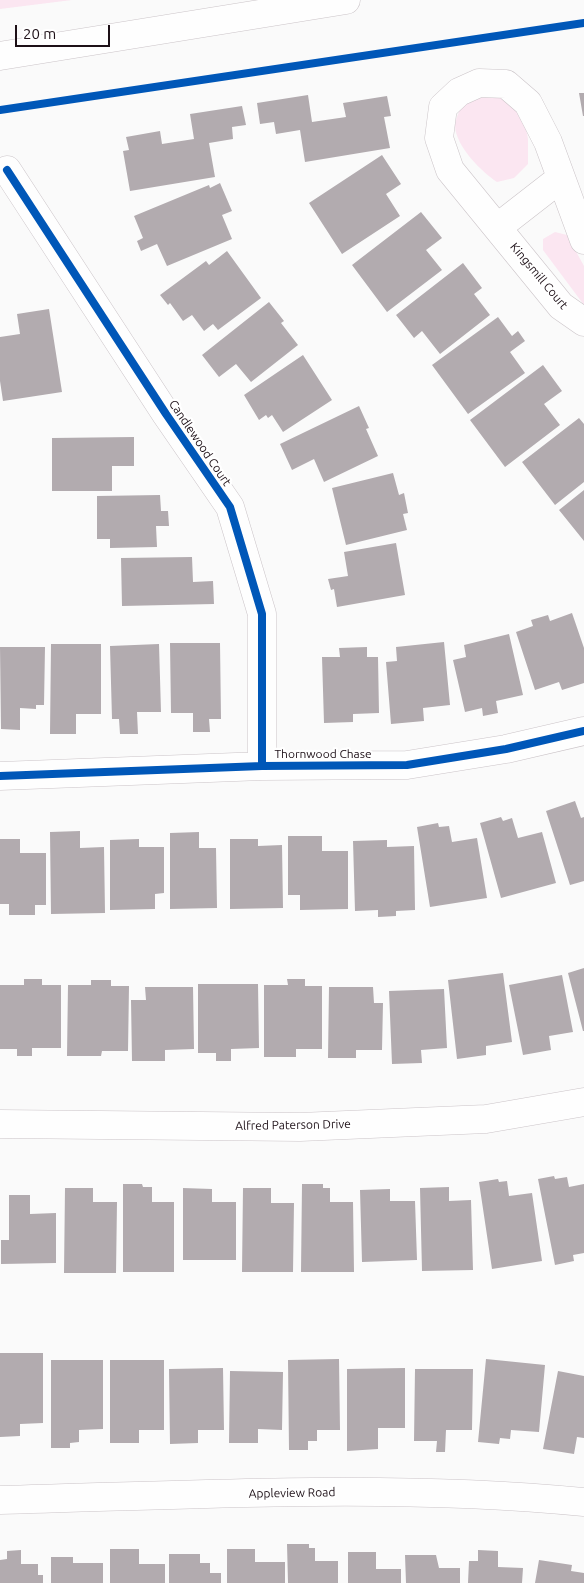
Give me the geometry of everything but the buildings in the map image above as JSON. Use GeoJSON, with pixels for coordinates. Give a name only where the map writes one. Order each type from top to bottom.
{"type":"FeatureCollection","features":[{"type":"Feature","properties":{"kind":"street"},"geometry":{"type":"LineString","coordinates":[[0,56],[346,0]]}},
{"type":"Feature","properties":{"kind":"street","name":"Kingsmill Court"},"geometry":{"type":"LineString","coordinates":[[584,240],[548,142],[528,103],[506,84],[479,83],[459,92],[443,107],[439,138],[450,170],[561,306],[584,322]]}},
{"type":"Feature","properties":{"kind":"street","name":"Candlewood Court"},"geometry":{"type":"LineString","coordinates":[[7,170],[166,414],[230,507],[262,614],[262,766]]}},
{"type":"Feature","properties":{"kind":"street"},"geometry":{"type":"LineString","coordinates":[[498,227],[561,178]]}},
{"type":"Feature","properties":{"kind":"street","name":"Thornwood Chase"},"geometry":{"type":"LineString","coordinates":[[0,776],[262,766],[407,765],[506,749],[584,732]]}},
{"type":"Feature","properties":{"kind":"street","name":"Alfred Paterson Drive"},"geometry":{"type":"LineString","coordinates":[[0,1124],[300,1127],[486,1119],[584,1102]]}},
{"type":"Feature","properties":{"kind":"street","name":"Appleview Road"},"geometry":{"type":"LineString","coordinates":[[0,1500],[348,1491],[524,1496],[584,1502]]}},
{"type":"Feature","properties":{"kind":"shaded area"},"geometry":{"type":"Polygon","coordinates":[[[0,0],[72,0],[0,9],[0,0]]]}},
{"type":"Feature","properties":{"kind":"shaded area"},"geometry":{"type":"Polygon","coordinates":[[[481,95],[507,95],[523,111],[528,139],[528,164],[514,178],[497,182],[491,178],[471,158],[456,134],[455,124],[461,107],[481,95]]]}},
{"type":"Feature","properties":{"kind":"shaded area"},"geometry":{"type":"Polygon","coordinates":[[[555,232],[567,235],[584,266],[584,305],[543,250],[543,239],[555,232]]]}},
{"type":"Feature","properties":{"kind":"cycle path"},"geometry":{"type":"LineString","coordinates":[[0,110],[584,23]]}},
{"type":"Feature","properties":{"kind":"cycle path"},"geometry":{"type":"LineString","coordinates":[[7,170],[166,414],[230,507],[262,614],[262,766]]}},
{"type":"Feature","properties":{"kind":"cycle path"},"geometry":{"type":"LineString","coordinates":[[0,776],[262,766],[407,765],[506,749],[584,731]]}}]}
